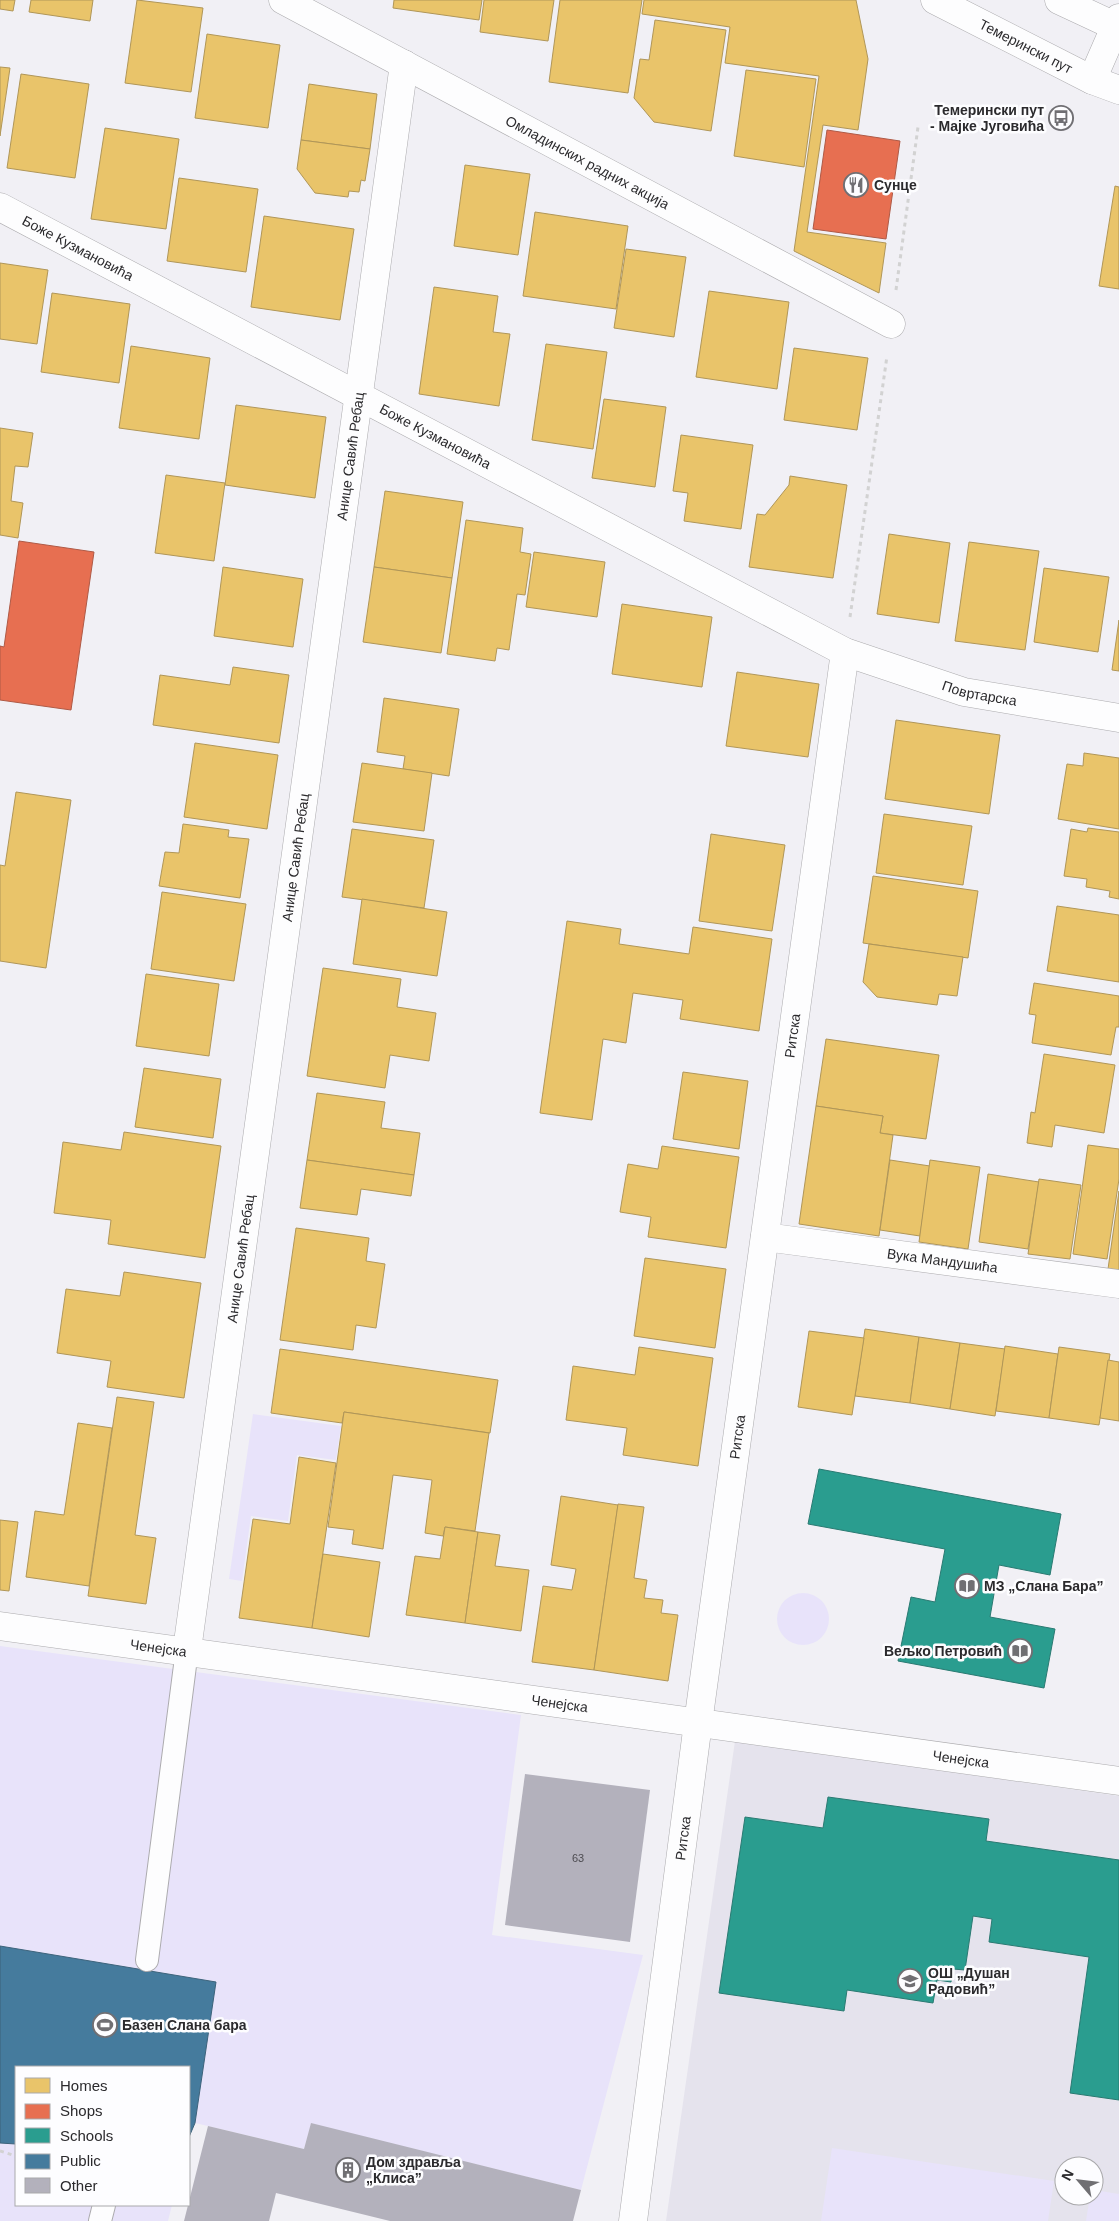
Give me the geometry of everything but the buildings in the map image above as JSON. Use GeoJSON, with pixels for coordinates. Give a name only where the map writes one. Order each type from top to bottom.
{"type":"FeatureCollection","features":[{"type":"Feature","properties":{"kind":"street","name":"Омладинских радних акција"},"geometry":{"type":"LineString","coordinates":[[283,0],[891,324]]}},
{"type":"Feature","properties":{"kind":"street","name":"Темерински пут"},"geometry":{"type":"LineString","coordinates":[[935,0],[1092,80],[1119,90]]}},
{"type":"Feature","properties":{"kind":"street"},"geometry":{"type":"LineString","coordinates":[[1059,0],[1118,24],[1092,80]]}},
{"type":"Feature","properties":{"kind":"street","name":"Анице Савић Ребац"},"geometry":{"type":"LineString","coordinates":[[187,1650],[404,64]]}},
{"type":"Feature","properties":{"kind":"street","name":"Боже Кузмановића"},"geometry":{"type":"LineString","coordinates":[[0,207],[845,652]]}},
{"type":"Feature","properties":{"kind":"street","name":"Повртарска"},"geometry":{"type":"LineString","coordinates":[[845,652],[964,692],[1119,718]]}},
{"type":"Feature","properties":{"kind":"street","name":"Ритска"},"geometry":{"type":"LineString","coordinates":[[633,2221],[698,1723],[845,652]]}},
{"type":"Feature","properties":{"kind":"street","name":"Вука Мандушића"},"geometry":{"type":"LineString","coordinates":[[765,1237],[1119,1284]]}},
{"type":"Feature","properties":{"kind":"street","name":"Ченејска"},"geometry":{"type":"LineString","coordinates":[[0,1626],[187,1650],[1119,1782]]}},
{"type":"Feature","properties":{"kind":"lane"},"geometry":{"type":"LineString","coordinates":[[146,1960],[187,1650]]}},
{"type":"Feature","properties":{"kind":"lane"},"geometry":{"type":"LineString","coordinates":[[100,2221],[104,2206]]}},
{"type":"Feature","properties":{"kind":"path"},"geometry":{"type":"LineString","coordinates":[[845,652],[918,127]]}},
{"type":"Feature","properties":{"kind":"path"},"geometry":{"type":"LineString","coordinates":[[0,2151],[15,2156]]}},
{"type":"Feature","properties":{"kind":"shaded area"},"geometry":{"type":"Polygon","coordinates":[[[253,1414],[341,1426],[336,1460],[297,1455],[288,1521],[251,1516],[242,1581],[229,1579],[253,1414]]]}},
{"type":"Feature","properties":{"kind":"shaded area"},"geometry":{"type":"Polygon","coordinates":[[[798,1593],[808,1593],[822,1600],[829,1614],[829,1624],[822,1638],[808,1645],[798,1645],[788,1641],[781,1634],[777,1624],[777,1614],[781,1604],[788,1597],[798,1593]]]}},
{"type":"Feature","properties":{"kind":"shaded area"},"geometry":{"type":"Polygon","coordinates":[[[0,1646],[521,1715],[492,1935],[643,1955],[581,2190],[311,2124],[304,2149],[195,2123],[198,2094],[190,2130],[190,2066],[15,2066],[15,2206],[172,2206],[168,2221],[0,2221],[0,1646]]]}},
{"type":"Feature","properties":{"kind":"shaded area","name":"ОШ „Душан Радовић”"},"geometry":{"type":"Polygon","coordinates":[[[735,1741],[1119,1796],[1119,2221],[666,2221],[735,1741]]]}},
{"type":"Feature","properties":{"kind":"shaded area"},"geometry":{"type":"Polygon","coordinates":[[[832,2148],[1054,2181],[1048,2221],[821,2221],[832,2148]]]}},
{"type":"Feature","properties":{"kind":"shaded area"},"geometry":{"type":"Polygon","coordinates":[[[1104,2192],[1119,2194],[1119,2221],[1086,2221],[1088,2206],[1104,2206],[1104,2192]]]}},
{"type":"Feature","properties":{"kind":"place","name":"Темерински пут - Мајке Југовића"},"geometry":{"type":"Point","coordinates":[1061,118]}},
{"type":"Feature","properties":{"kind":"place","name":"Сунце"},"geometry":{"type":"Point","coordinates":[856,185]}},
{"type":"Feature","properties":{"kind":"place","name":"МЗ „Слана Бара”"},"geometry":{"type":"Point","coordinates":[967,1586]}},
{"type":"Feature","properties":{"kind":"place","name":"Вељко Петровић"},"geometry":{"type":"Point","coordinates":[1020,1651]}},
{"type":"Feature","properties":{"kind":"place","name":"ОШ „Душан Радовић”"},"geometry":{"type":"Point","coordinates":[910,1981]}},
{"type":"Feature","properties":{"kind":"place","name":"Базен Слана бара"},"geometry":{"type":"Point","coordinates":[105,2025]}},
{"type":"Feature","properties":{"kind":"place","name":"Дом здравља „Клиса”"},"geometry":{"type":"Point","coordinates":[348,2170]}}]}
